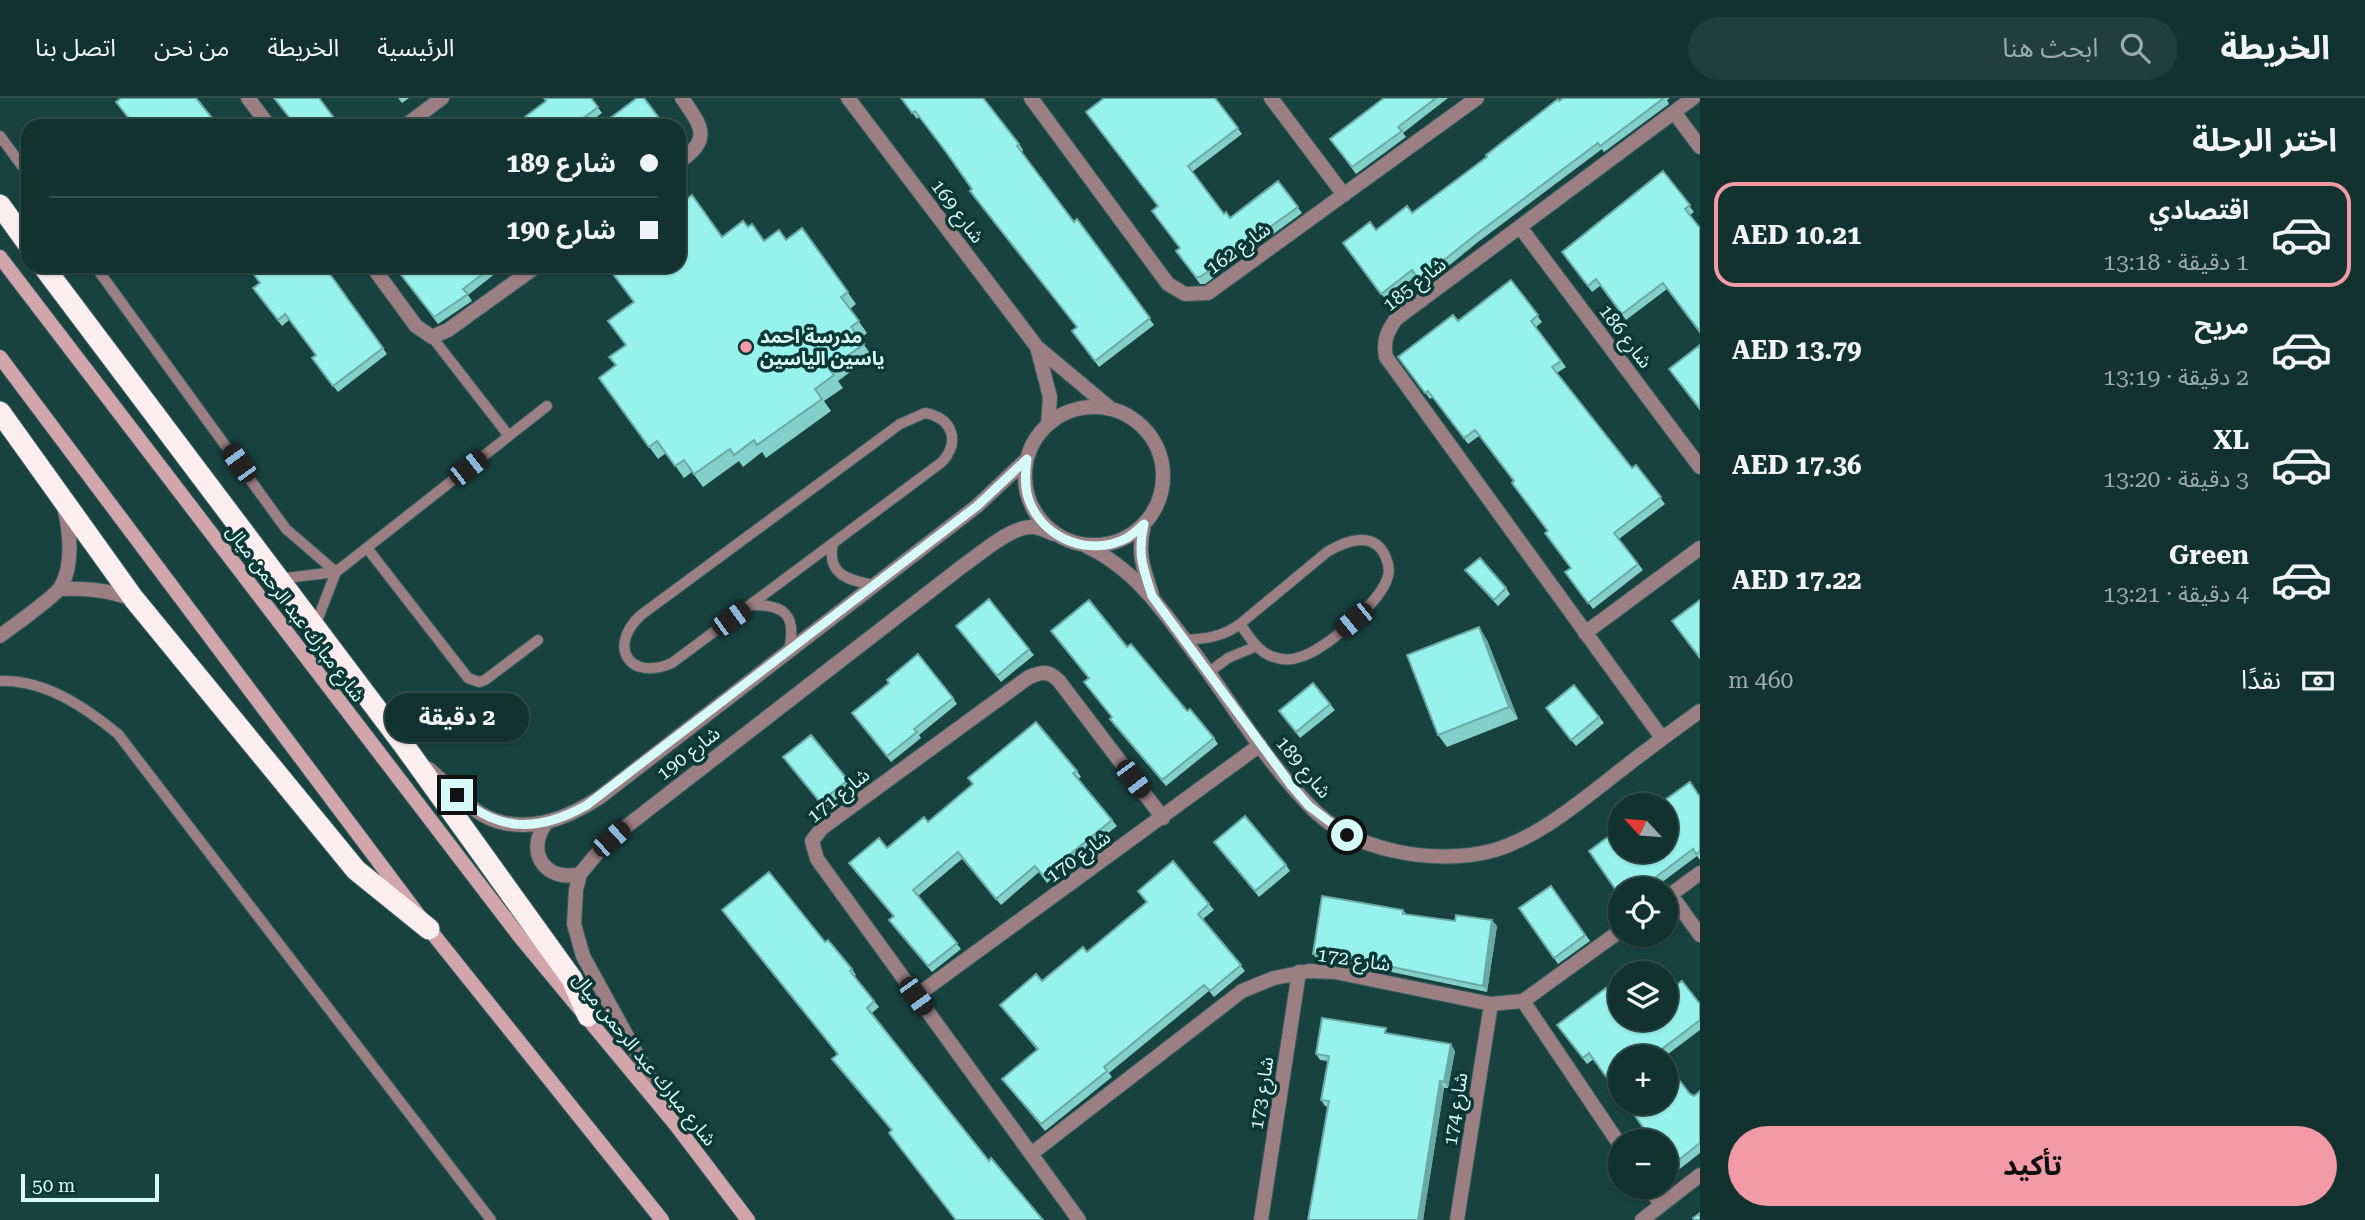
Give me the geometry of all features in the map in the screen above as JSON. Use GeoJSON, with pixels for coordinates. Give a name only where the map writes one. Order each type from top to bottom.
{"type":"FeatureCollection","features":[{"type":"Feature","properties":{"kind":"highway"},"geometry":{"type":"LineString","coordinates":[[0,205],[21,234]]}},
{"type":"Feature","properties":{"kind":"highway"},"geometry":{"type":"LineString","coordinates":[[48,273],[406,748],[572,979],[588,1016]]}},
{"type":"Feature","properties":{"kind":"highway"},"geometry":{"type":"LineString","coordinates":[[0,412],[134,599],[356,870],[429,929]]}},
{"type":"Feature","properties":{"kind":"main road","name":"شارع مبارك عبد الرحمن ميال"},"geometry":{"type":"LineString","coordinates":[[0,257],[512,926],[675,1124],[748,1220]]}},
{"type":"Feature","properties":{"kind":"main road"},"geometry":{"type":"LineString","coordinates":[[0,357],[429,929],[662,1220]]}},
{"type":"Feature","properties":{"kind":"street"},"geometry":{"type":"LineString","coordinates":[[248,98],[264,119]]}},
{"type":"Feature","properties":{"kind":"street"},"geometry":{"type":"LineString","coordinates":[[414,119],[442,98]]}},
{"type":"Feature","properties":{"kind":"street"},"geometry":{"type":"LineString","coordinates":[[682,98],[698,121],[700,139],[696,150],[686,158]]}},
{"type":"Feature","properties":{"kind":"street","name":"شارع 169"},"geometry":{"type":"LineString","coordinates":[[848,98],[1037,347],[1110,408]]}},
{"type":"Feature","properties":{"kind":"street","name":"شارع 162"},"geometry":{"type":"LineString","coordinates":[[1031,98],[1168,284],[1185,294],[1208,293],[1477,98]]}},
{"type":"Feature","properties":{"kind":"street"},"geometry":{"type":"LineString","coordinates":[[1271,98],[1344,195]]}},
{"type":"Feature","properties":{"kind":"street","name":"شارع 185"},"geometry":{"type":"LineString","coordinates":[[1662,738],[1386,357],[1384,345],[1386,332],[1396,318],[1693,98]]}},
{"type":"Feature","properties":{"kind":"street"},"geometry":{"type":"LineString","coordinates":[[1674,112],[1700,147]]}},
{"type":"Feature","properties":{"kind":"street","name":"شارع 186"},"geometry":{"type":"LineString","coordinates":[[1520,227],[1700,467]]}},
{"type":"Feature","properties":{"kind":"street"},"geometry":{"type":"LineString","coordinates":[[377,273],[416,326],[432,337],[448,330],[527,273]]}},
{"type":"Feature","properties":{"kind":"street","name":"شارع 169"},"geometry":{"type":"LineString","coordinates":[[1037,347],[1050,397],[1048,424]]}},
{"type":"Feature","properties":{"kind":"street"},"geometry":{"type":"LineString","coordinates":[[1088,407],[1110,408],[1129,416],[1145,429],[1157,446],[1163,466],[1163,487],[1157,507],[1144,524],[1127,538],[1107,545],[1086,546],[1069,542],[1055,534],[1039,519],[1029,501],[1025,480],[1027,459],[1035,440],[1048,424],[1066,412],[1088,407]]}},
{"type":"Feature","properties":{"kind":"street","name":"شارع 190"},"geometry":{"type":"LineString","coordinates":[[406,748],[483,815],[514,825],[547,822],[574,812],[600,797],[977,506],[1027,459]]}},
{"type":"Feature","properties":{"kind":"street"},"geometry":{"type":"LineString","coordinates":[[59,589],[68,555],[68,524],[62,498]]}},
{"type":"Feature","properties":{"kind":"street","name":"شارع 189"},"geometry":{"type":"LineString","coordinates":[[1144,524],[1140,559],[1152,596]]}},
{"type":"Feature","properties":{"kind":"street","name":"شارع 190"},"geometry":{"type":"LineString","coordinates":[[580,873],[623,829],[964,565],[1003,538],[1020,530],[1034,527],[1055,534]]}},
{"type":"Feature","properties":{"kind":"street","name":"شارع 189"},"geometry":{"type":"LineString","coordinates":[[1086,546],[1108,556],[1152,596],[1260,745],[1309,806],[1338,829],[1371,846],[1421,856],[1468,855],[1514,842],[1544,827],[1700,711]]}},
{"type":"Feature","properties":{"kind":"street"},"geometry":{"type":"LineString","coordinates":[[1586,633],[1700,548]]}},
{"type":"Feature","properties":{"kind":"street"},"geometry":{"type":"LineString","coordinates":[[0,636],[59,589],[111,591],[134,599]]}},
{"type":"Feature","properties":{"kind":"street","name":"شارع 171"},"geometry":{"type":"LineString","coordinates":[[1079,1220],[817,859],[812,841],[822,828],[1029,677],[1045,672],[1051,673],[1059,681],[1163,818]]}},
{"type":"Feature","properties":{"kind":"street","name":"شارع 170"},"geometry":{"type":"LineString","coordinates":[[916,996],[1260,745]]}},
{"type":"Feature","properties":{"kind":"street"},"geometry":{"type":"LineString","coordinates":[[547,822],[537,839],[537,849],[545,866],[561,876],[580,873],[574,915],[583,956],[675,1124]]}},
{"type":"Feature","properties":{"kind":"street"},"geometry":{"type":"LineString","coordinates":[[1678,889],[1700,873]]}},
{"type":"Feature","properties":{"kind":"street"},"geometry":{"type":"LineString","coordinates":[[1678,908],[1700,935]]}},
{"type":"Feature","properties":{"kind":"street"},"geometry":{"type":"LineString","coordinates":[[1608,940],[1523,1001],[1609,1129]]}},
{"type":"Feature","properties":{"kind":"street","name":"شارع 172"},"geometry":{"type":"LineString","coordinates":[[1031,1154],[1242,991],[1298,972],[1335,972],[1491,1004],[1523,1001]]}},
{"type":"Feature","properties":{"kind":"street","name":"شارع 173"},"geometry":{"type":"LineString","coordinates":[[1261,1220],[1298,972]]}},
{"type":"Feature","properties":{"kind":"street","name":"شارع 174"},"geometry":{"type":"LineString","coordinates":[[1457,1220],[1491,1004]]}},
{"type":"Feature","properties":{"kind":"street"},"geometry":{"type":"LineString","coordinates":[[1642,1220],[1700,1175]]}},
{"type":"Feature","properties":{"kind":"street"},"geometry":{"type":"LineString","coordinates":[[1657,1199],[1661,1205]]}},
{"type":"Feature","properties":{"kind":"lane"},"geometry":{"type":"LineString","coordinates":[[0,136],[21,164]]}},
{"type":"Feature","properties":{"kind":"lane"},"geometry":{"type":"LineString","coordinates":[[100,273],[286,529],[336,572]]}},
{"type":"Feature","properties":{"kind":"lane"},"geometry":{"type":"LineString","coordinates":[[432,337],[509,436]]}},
{"type":"Feature","properties":{"kind":"lane"},"geometry":{"type":"LineString","coordinates":[[314,627],[336,572],[547,406]]}},
{"type":"Feature","properties":{"kind":"lane"},"geometry":{"type":"LineString","coordinates":[[925,413],[937,415],[946,423],[951,434],[949,455],[833,543],[672,663],[661,668],[638,668],[629,661],[625,653],[626,633],[641,615],[900,424],[925,413]]}},
{"type":"Feature","properties":{"kind":"lane"},"geometry":{"type":"LineString","coordinates":[[1184,640],[1218,636],[1240,624],[1327,552],[1342,543],[1367,540],[1378,545],[1388,565],[1389,576],[1373,604],[1316,650],[1301,657],[1285,660],[1271,657],[1257,646],[1240,624]]}},
{"type":"Feature","properties":{"kind":"lane"},"geometry":{"type":"LineString","coordinates":[[833,543],[830,557],[833,566],[842,576],[874,585]]}},
{"type":"Feature","properties":{"kind":"lane"},"geometry":{"type":"LineString","coordinates":[[367,548],[473,681],[485,680],[538,640]]}},
{"type":"Feature","properties":{"kind":"lane"},"geometry":{"type":"LineString","coordinates":[[278,579],[336,572]]}},
{"type":"Feature","properties":{"kind":"lane"},"geometry":{"type":"LineString","coordinates":[[750,605],[766,604],[787,614],[793,625],[789,650]]}},
{"type":"Feature","properties":{"kind":"lane"},"geometry":{"type":"LineString","coordinates":[[1209,673],[1228,658],[1257,646]]}},
{"type":"Feature","properties":{"kind":"lane"},"geometry":{"type":"LineString","coordinates":[[0,681],[13,680],[65,697],[93,713],[118,734],[491,1220]]}},
{"type":"Feature","properties":{"kind":"building"},"geometry":{"type":"Polygon","coordinates":[[[121,98],[196,98],[213,119],[129,119],[116,102],[121,98]]]}},
{"type":"Feature","properties":{"kind":"building"},"geometry":{"type":"Polygon","coordinates":[[[274,98],[319,98],[335,119],[286,119],[289,117],[274,98]]]}},
{"type":"Feature","properties":{"kind":"building"},"geometry":{"type":"Polygon","coordinates":[[[544,98],[591,98],[598,107],[582,119],[522,119],[546,101],[544,98]]]}},
{"type":"Feature","properties":{"kind":"building"},"geometry":{"type":"Polygon","coordinates":[[[637,98],[644,98],[660,119],[609,119],[637,98]]]}},
{"type":"Feature","properties":{"kind":"building"},"geometry":{"type":"Polygon","coordinates":[[[901,98],[983,98],[1074,222],[1077,219],[1150,318],[1095,361],[1072,331],[1077,327],[970,191],[972,189],[915,111],[912,113],[901,98]]]}},
{"type":"Feature","properties":{"kind":"building"},"geometry":{"type":"Polygon","coordinates":[[[1104,98],[1215,98],[1238,128],[1188,166],[1224,214],[1226,212],[1230,218],[1278,181],[1298,207],[1200,277],[1196,277],[1176,251],[1180,248],[1152,211],[1158,206],[1086,112],[1104,98]]]}},
{"type":"Feature","properties":{"kind":"building"},"geometry":{"type":"Polygon","coordinates":[[[1384,98],[1436,98],[1398,127],[1402,131],[1352,167],[1330,139],[1384,98]]]}},
{"type":"Feature","properties":{"kind":"building"},"geometry":{"type":"Polygon","coordinates":[[[1563,98],[1664,98],[1600,146],[1598,143],[1419,280],[1412,270],[1381,294],[1343,243],[1370,222],[1376,230],[1407,206],[1412,213],[1558,99],[1559,101],[1563,98]]]}},
{"type":"Feature","properties":{"kind":"building"},"geometry":{"type":"Polygon","coordinates":[[[1663,171],[1690,205],[1685,209],[1700,228],[1700,332],[1663,283],[1622,314],[1596,279],[1588,286],[1562,252],[1663,171]]]}},
{"type":"Feature","properties":{"kind":"building","name":"مدرسة احمد ياسين الياسين"},"geometry":{"type":"Polygon","coordinates":[[[692,195],[722,237],[743,221],[748,227],[752,224],[764,241],[779,230],[786,240],[802,228],[848,292],[841,297],[859,321],[851,327],[864,344],[829,369],[834,375],[815,389],[822,399],[757,445],[754,440],[734,455],[730,449],[694,474],[684,460],[675,466],[657,441],[649,447],[599,378],[616,365],[609,357],[626,345],[608,321],[634,302],[612,273],[686,273],[686,200],[692,195]]]}},
{"type":"Feature","properties":{"kind":"building"},"geometry":{"type":"Polygon","coordinates":[[[253,273],[329,273],[383,348],[333,386],[312,358],[316,355],[285,314],[278,320],[253,288],[260,283],[253,273]]]}},
{"type":"Feature","properties":{"kind":"building"},"geometry":{"type":"Polygon","coordinates":[[[399,273],[484,273],[463,289],[468,294],[434,317],[399,273]]]}},
{"type":"Feature","properties":{"kind":"building"},"geometry":{"type":"Polygon","coordinates":[[[1511,280],[1538,315],[1531,321],[1561,361],[1552,367],[1632,468],[1636,465],[1661,497],[1614,533],[1638,564],[1588,603],[1565,572],[1571,568],[1545,533],[1548,531],[1475,430],[1464,438],[1398,357],[1453,315],[1458,321],[1511,280]]]}},
{"type":"Feature","properties":{"kind":"building"},"geometry":{"type":"Polygon","coordinates":[[[1700,345],[1700,409],[1669,369],[1700,345]]]}},
{"type":"Feature","properties":{"kind":"building"},"geometry":{"type":"Polygon","coordinates":[[[1480,558],[1506,588],[1494,600],[1465,570],[1480,558]]]}},
{"type":"Feature","properties":{"kind":"building"},"geometry":{"type":"Polygon","coordinates":[[[989,599],[1029,649],[997,676],[956,626],[989,599]]]}},
{"type":"Feature","properties":{"kind":"building"},"geometry":{"type":"Polygon","coordinates":[[[1089,600],[1127,647],[1131,644],[1187,711],[1190,709],[1214,738],[1162,780],[1110,719],[1112,717],[1084,682],[1089,678],[1051,631],[1089,600]]]}},
{"type":"Feature","properties":{"kind":"building"},"geometry":{"type":"Polygon","coordinates":[[[1700,600],[1700,658],[1672,621],[1700,600]]]}},
{"type":"Feature","properties":{"kind":"building"},"geometry":{"type":"Polygon","coordinates":[[[1479,627],[1509,707],[1438,735],[1407,655],[1479,627]]]}},
{"type":"Feature","properties":{"kind":"building"},"geometry":{"type":"Polygon","coordinates":[[[918,654],[953,698],[914,729],[917,732],[887,756],[852,713],[889,683],[887,680],[918,654]]]}},
{"type":"Feature","properties":{"kind":"building"},"geometry":{"type":"Polygon","coordinates":[[[1313,683],[1330,704],[1296,732],[1279,711],[1313,683]]]}},
{"type":"Feature","properties":{"kind":"building"},"geometry":{"type":"Polygon","coordinates":[[[1574,685],[1599,717],[1571,740],[1546,708],[1574,685]]]}},
{"type":"Feature","properties":{"kind":"building"},"geometry":{"type":"Polygon","coordinates":[[[1036,722],[1077,771],[1073,773],[1112,820],[1043,876],[1035,866],[996,899],[958,852],[913,890],[957,943],[928,966],[889,920],[894,916],[849,863],[879,838],[887,848],[924,817],[928,822],[973,784],[968,778],[1036,722]]]}},
{"type":"Feature","properties":{"kind":"building"},"geometry":{"type":"Polygon","coordinates":[[[811,735],[848,780],[820,802],[783,757],[811,735]]]}},
{"type":"Feature","properties":{"kind":"building"},"geometry":{"type":"Polygon","coordinates":[[[1690,782],[1700,797],[1700,851],[1696,854],[1693,849],[1678,860],[1678,793],[1675,793],[1690,782]]]}},
{"type":"Feature","properties":{"kind":"building"},"geometry":{"type":"Polygon","coordinates":[[[1245,816],[1286,865],[1255,891],[1214,842],[1245,816]]]}},
{"type":"Feature","properties":{"kind":"building"},"geometry":{"type":"Polygon","coordinates":[[[1608,837],[1608,863],[1674,863],[1656,877],[1608,879],[1589,851],[1608,837]]]}},
{"type":"Feature","properties":{"kind":"building"},"geometry":{"type":"Polygon","coordinates":[[[1173,861],[1209,904],[1198,914],[1241,965],[1210,991],[1204,985],[1104,1067],[1107,1071],[1041,1124],[1002,1079],[1038,1049],[1000,1005],[1036,974],[1042,981],[1083,947],[1087,952],[1147,902],[1138,891],[1173,861]]]}},
{"type":"Feature","properties":{"kind":"building"},"geometry":{"type":"Polygon","coordinates":[[[769,872],[825,942],[828,940],[852,969],[850,971],[874,1001],[867,1008],[989,1161],[991,1158],[1043,1220],[956,1220],[889,1133],[892,1130],[832,1059],[838,1054],[722,910],[769,872]]]}},
{"type":"Feature","properties":{"kind":"building"},"geometry":{"type":"Polygon","coordinates":[[[1551,886],[1585,935],[1554,958],[1519,908],[1551,886]]]}},
{"type":"Feature","properties":{"kind":"building"},"geometry":{"type":"Polygon","coordinates":[[[1322,896],[1403,910],[1403,914],[1455,921],[1456,915],[1492,920],[1483,986],[1359,960],[1313,954],[1322,896]]]}},
{"type":"Feature","properties":{"kind":"building"},"geometry":{"type":"Polygon","coordinates":[[[1682,981],[1700,1004],[1700,1020],[1667,1045],[1608,1045],[1608,1079],[1589,1053],[1583,1058],[1557,1025],[1606,988],[1608,1031],[1678,1031],[1678,984],[1682,981]]]}},
{"type":"Feature","properties":{"kind":"building"},"geometry":{"type":"Polygon","coordinates":[[[1322,1018],[1386,1028],[1385,1033],[1451,1044],[1444,1082],[1440,1081],[1418,1220],[1308,1220],[1329,1101],[1321,1100],[1329,1056],[1316,1054],[1322,1018]]]}},
{"type":"Feature","properties":{"kind":"building"},"geometry":{"type":"Polygon","coordinates":[[[1678,1078],[1690,1094],[1694,1096],[1700,1091],[1700,1143],[1678,1160],[1678,1129],[1644,1129],[1634,1115],[1678,1115],[1678,1078]]]}},
{"type":"Feature","properties":{"kind":"place","name":"مدرسة احمد ياسين الياسين"},"geometry":{"type":"Point","coordinates":[746,347]}},
{"type":"Feature","properties":{"kind":"route"},"geometry":{"type":"LineString","coordinates":[[457,795],[483,815],[514,825],[547,822],[587,805],[977,506],[1027,459],[1025,480],[1029,501],[1039,519],[1055,534],[1069,542],[1086,546],[1107,545],[1127,538],[1144,524],[1140,559],[1152,596],[1291,785],[1309,806],[1347,835]]}}]}
